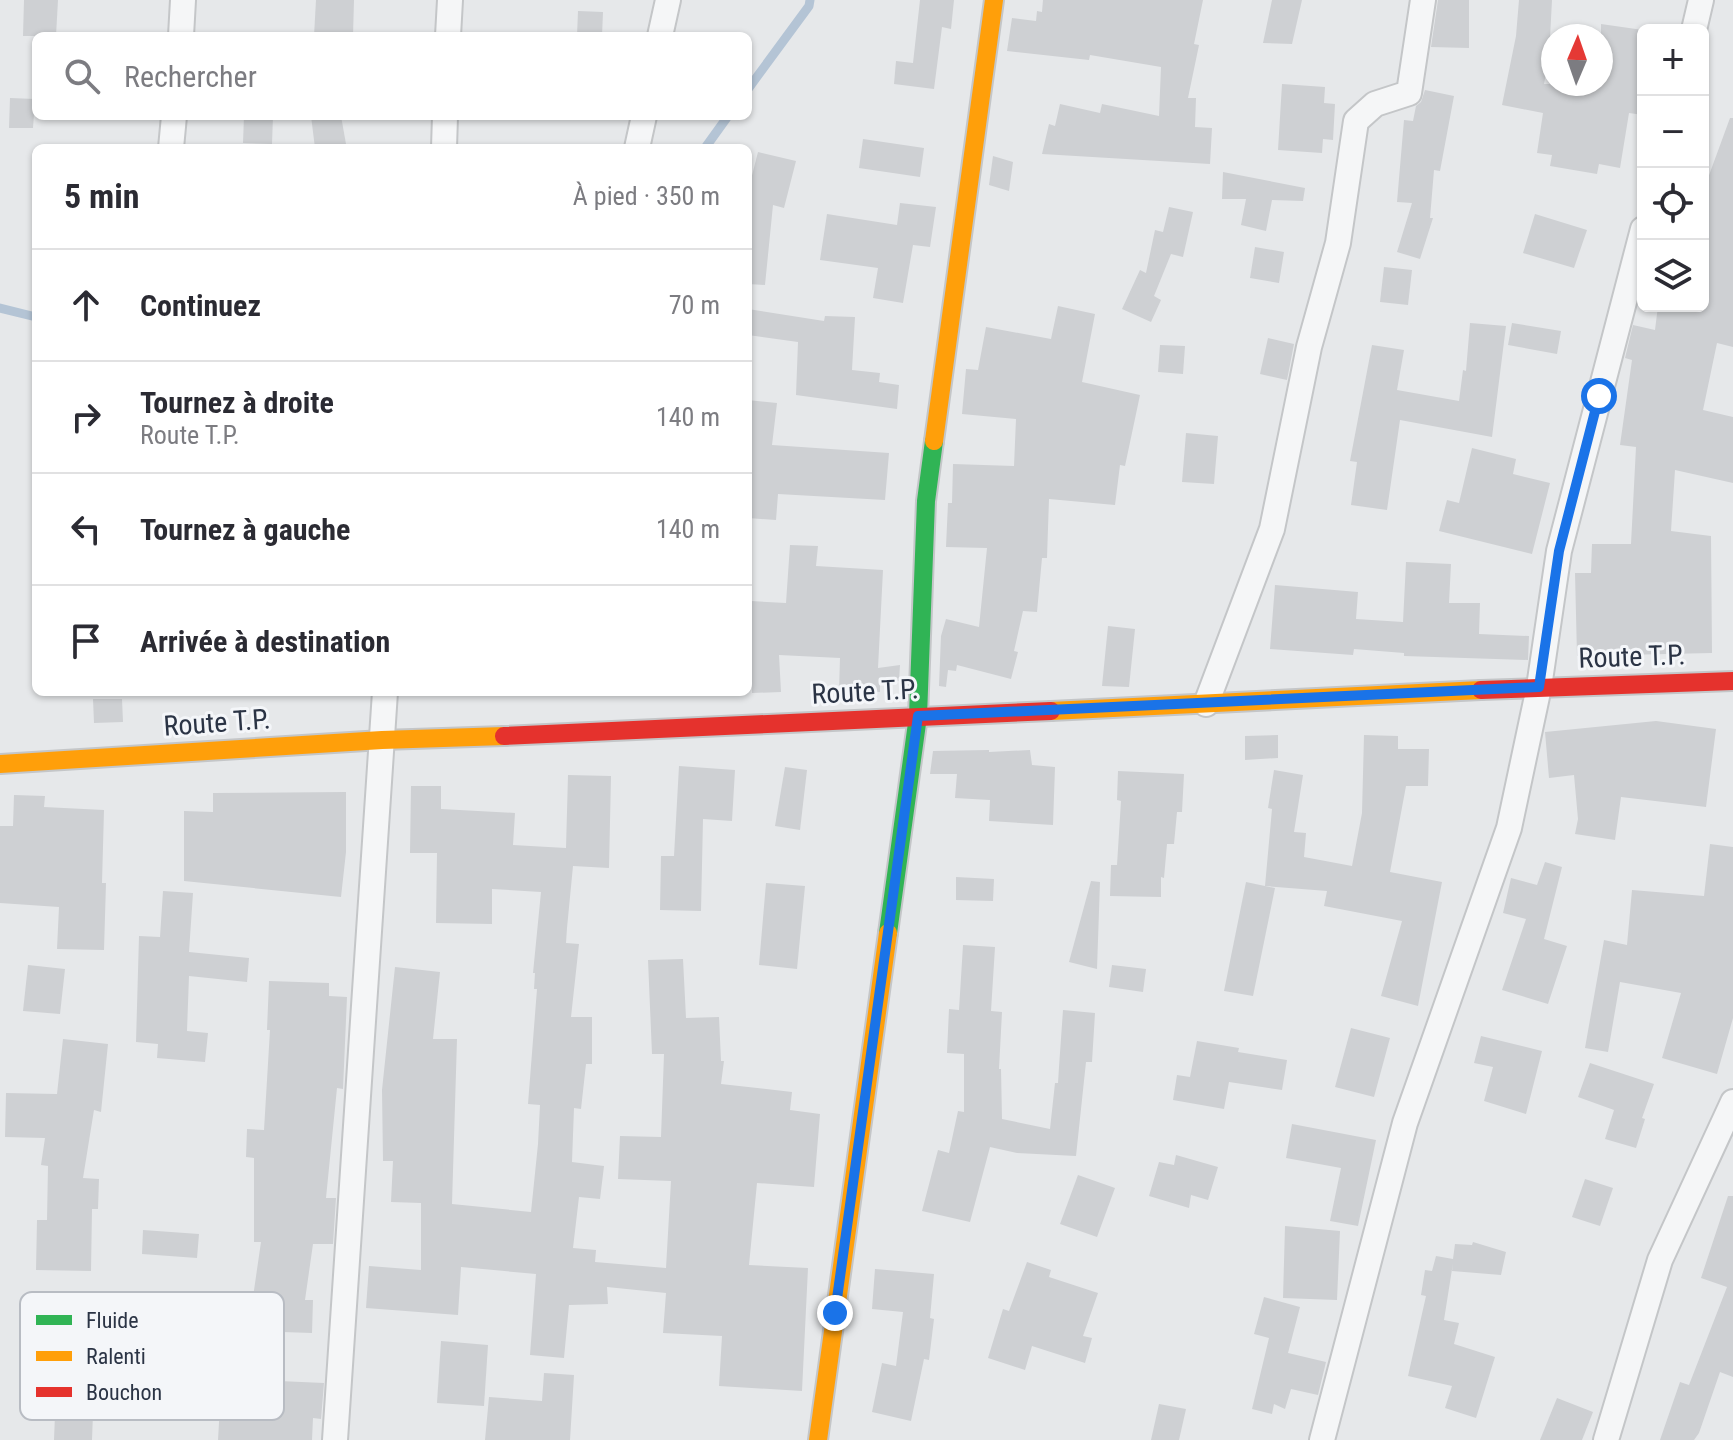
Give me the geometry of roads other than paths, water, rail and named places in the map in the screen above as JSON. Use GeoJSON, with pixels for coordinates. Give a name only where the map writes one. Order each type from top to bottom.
{"type":"FeatureCollection","features":[{"type":"Feature","properties":{"kind":"street"},"geometry":{"type":"LineString","coordinates":[[181,32],[183,0]]}},
{"type":"Feature","properties":{"kind":"street"},"geometry":{"type":"LineString","coordinates":[[448,32],[450,0]]}},
{"type":"Feature","properties":{"kind":"street"},"geometry":{"type":"LineString","coordinates":[[661,32],[668,0]]}},
{"type":"Feature","properties":{"kind":"street"},"geometry":{"type":"LineString","coordinates":[[818,1440],[918,716],[926,501],[994,0]]}},
{"type":"Feature","properties":{"kind":"street"},"geometry":{"type":"LineString","coordinates":[[1206,704],[1272,529],[1309,347],[1338,243],[1356,121],[1375,104],[1409,93],[1423,0]]}},
{"type":"Feature","properties":{"kind":"street"},"geometry":{"type":"LineString","coordinates":[[1695,24],[1701,0]]}},
{"type":"Feature","properties":{"kind":"street"},"geometry":{"type":"LineString","coordinates":[[171,144],[174,120]]}},
{"type":"Feature","properties":{"kind":"street"},"geometry":{"type":"LineString","coordinates":[[444,144],[445,120]]}},
{"type":"Feature","properties":{"kind":"street"},"geometry":{"type":"LineString","coordinates":[[638,144],[643,120]]}},
{"type":"Feature","properties":{"kind":"street"},"geometry":{"type":"LineString","coordinates":[[1322,1440],[1405,1123],[1509,828],[1539,687],[1559,551],[1640,240]]}},
{"type":"Feature","properties":{"kind":"street","name":"Route T.P."},"geometry":{"type":"LineString","coordinates":[[0,764],[382,740],[661,730],[1539,687],[1733,681]]}},
{"type":"Feature","properties":{"kind":"street"},"geometry":{"type":"LineString","coordinates":[[335,1440],[385,696]]}},
{"type":"Feature","properties":{"kind":"street"},"geometry":{"type":"LineString","coordinates":[[1606,1440],[1660,1260],[1733,1102]]}},
{"type":"Feature","properties":{"kind":"waterway"},"geometry":{"type":"LineString","coordinates":[[752,84],[809,6],[810,0]]}},
{"type":"Feature","properties":{"kind":"waterway"},"geometry":{"type":"LineString","coordinates":[[708,144],[725,120]]}},
{"type":"Feature","properties":{"kind":"waterway"},"geometry":{"type":"LineString","coordinates":[[0,308],[32,316]]}}]}
